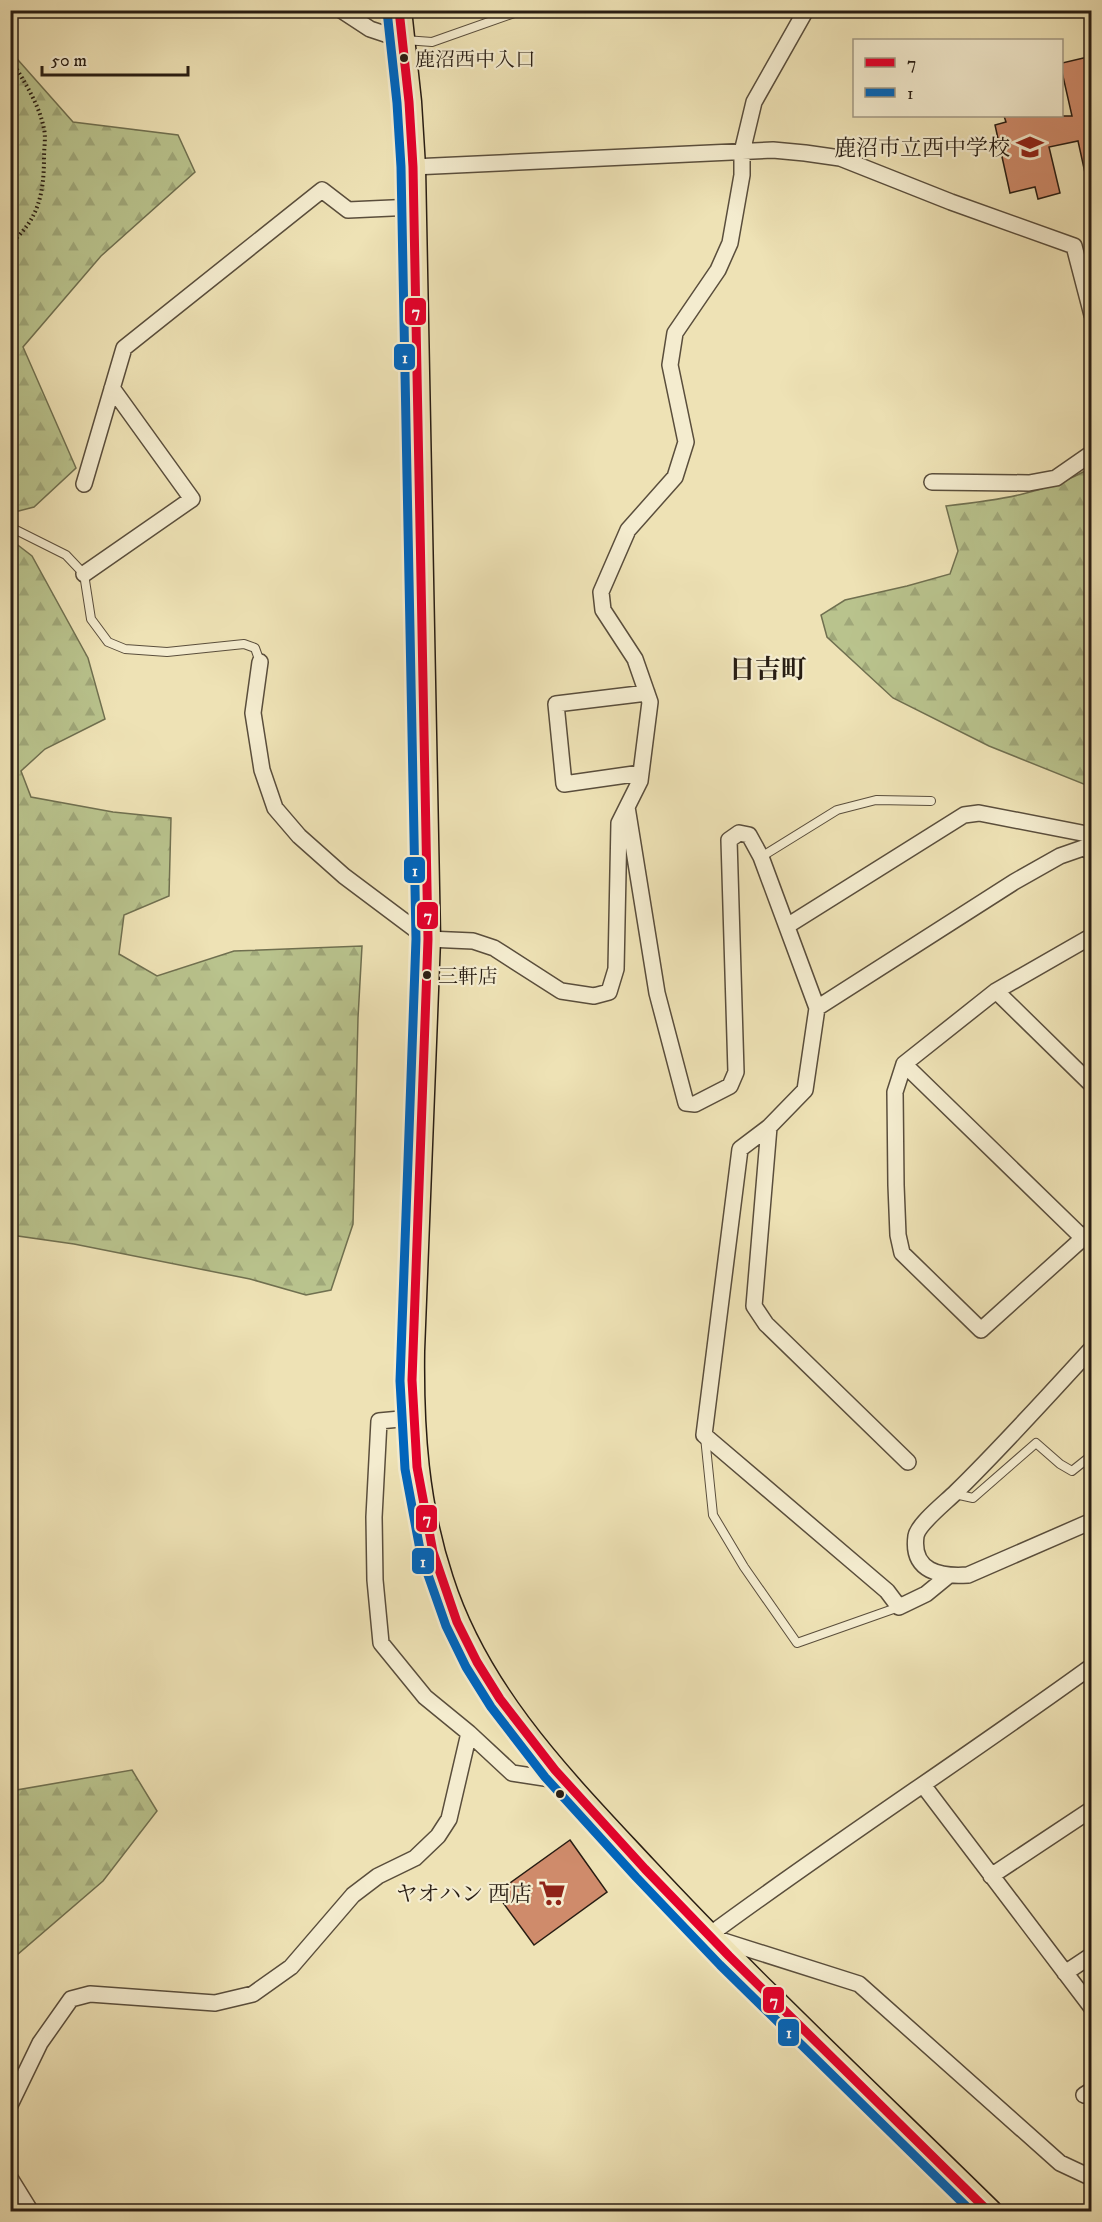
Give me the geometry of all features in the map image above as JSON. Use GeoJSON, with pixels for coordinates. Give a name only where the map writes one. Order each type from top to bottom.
{"type":"FeatureCollection","features":[{"type":"Feature","properties":{"kind":"main road"},"geometry":{"type":"LineString","coordinates":[[399,10],[413,167],[428,939],[411,1418],[426,1527],[441,1582],[463,1634],[489,1683],[524,1735],[708,1936],[990,2211]]}},
{"type":"Feature","properties":{"kind":"street"},"geometry":{"type":"LineString","coordinates":[[341,10],[370,29],[403,40]]}},
{"type":"Feature","properties":{"kind":"street"},"geometry":{"type":"LineString","coordinates":[[260,662],[253,713],[262,770],[274,808],[299,836],[344,876],[428,939],[473,941],[494,948],[561,991],[594,996],[609,992],[616,969],[619,822],[640,781],[650,702],[635,659],[603,610],[601,592],[628,530],[675,477],[686,442],[670,365],[675,333],[718,270],[730,243],[739,195],[742,152],[754,102],[806,10]]}},
{"type":"Feature","properties":{"kind":"street"},"geometry":{"type":"LineString","coordinates":[[413,167],[773,150],[840,158],[951,202],[1074,246],[1092,315]]}},
{"type":"Feature","properties":{"kind":"street"},"geometry":{"type":"LineString","coordinates":[[84,484],[124,348],[322,190],[348,210],[414,207]]}},
{"type":"Feature","properties":{"kind":"street"},"geometry":{"type":"LineString","coordinates":[[84,574],[192,499],[112,388]]}},
{"type":"Feature","properties":{"kind":"street"},"geometry":{"type":"LineString","coordinates":[[932,482],[1029,483],[1056,478],[1092,453]]}},
{"type":"Feature","properties":{"kind":"street"},"geometry":{"type":"LineString","coordinates":[[641,773],[564,784],[556,704],[647,693]]}},
{"type":"Feature","properties":{"kind":"street"},"geometry":{"type":"LineString","coordinates":[[627,807],[657,993],[686,1103],[695,1104],[730,1086],[736,1072],[729,840],[739,833],[749,836],[761,857],[818,1008],[805,1090],[769,1127],[740,1149],[704,1436],[887,1591],[899,1607],[926,1594],[948,1576]]}},
{"type":"Feature","properties":{"kind":"street"},"geometry":{"type":"LineString","coordinates":[[787,926],[964,815],[979,813],[1092,835]]}},
{"type":"Feature","properties":{"kind":"street"},"geometry":{"type":"LineString","coordinates":[[818,1008],[1014,882],[1060,856],[1083,848],[1092,852]]}},
{"type":"Feature","properties":{"kind":"street"},"geometry":{"type":"LineString","coordinates":[[904,1064],[1088,1235],[981,1330],[902,1253],[898,1235],[895,1092],[904,1064],[996,992],[1092,936]]}},
{"type":"Feature","properties":{"kind":"street"},"geometry":{"type":"LineString","coordinates":[[996,992],[1092,1085]]}},
{"type":"Feature","properties":{"kind":"street"},"geometry":{"type":"LineString","coordinates":[[769,1127],[754,1306],[766,1324],[908,1462]]}},
{"type":"Feature","properties":{"kind":"street"},"geometry":{"type":"LineString","coordinates":[[1092,1348],[1002,1447],[927,1519],[916,1534],[917,1554],[928,1570],[948,1576],[968,1575],[1092,1521]]}},
{"type":"Feature","properties":{"kind":"street"},"geometry":{"type":"LineString","coordinates":[[411,1418],[379,1421],[374,1517],[375,1580],[381,1643],[425,1697],[469,1733],[512,1773],[564,1781]]}},
{"type":"Feature","properties":{"kind":"street"},"geometry":{"type":"LineString","coordinates":[[708,1936],[792,1874],[1092,1666]]}},
{"type":"Feature","properties":{"kind":"street"},"geometry":{"type":"LineString","coordinates":[[10,2105],[40,2043],[71,1999],[90,1994],[215,2003],[253,1994],[291,1967],[353,1895],[378,1876],[415,1858],[438,1836],[449,1819],[469,1733]]}},
{"type":"Feature","properties":{"kind":"street"},"geometry":{"type":"LineString","coordinates":[[923,1785],[1092,2008]]}},
{"type":"Feature","properties":{"kind":"street"},"geometry":{"type":"LineString","coordinates":[[991,1876],[1092,1809]]}},
{"type":"Feature","properties":{"kind":"street"},"geometry":{"type":"LineString","coordinates":[[708,1936],[859,1984],[1060,2163],[1092,2178]]}},
{"type":"Feature","properties":{"kind":"street"},"geometry":{"type":"LineString","coordinates":[[1065,1973],[1092,1955]]}},
{"type":"Feature","properties":{"kind":"street"},"geometry":{"type":"LineString","coordinates":[[10,2178],[31,2211]]}},
{"type":"Feature","properties":{"kind":"lane"},"geometry":{"type":"LineString","coordinates":[[403,40],[432,42],[523,10]]}},
{"type":"Feature","properties":{"kind":"lane"},"geometry":{"type":"LineString","coordinates":[[10,527],[66,555],[84,574],[91,619],[108,642],[125,649],[167,652],[244,644],[255,648],[260,662]]}},
{"type":"Feature","properties":{"kind":"lane"},"geometry":{"type":"LineString","coordinates":[[761,857],[837,810],[876,800],[931,801]]}},
{"type":"Feature","properties":{"kind":"lane"},"geometry":{"type":"LineString","coordinates":[[704,1436],[713,1515],[744,1568],[797,1643],[899,1607]]}},
{"type":"Feature","properties":{"kind":"lane"},"geometry":{"type":"LineString","coordinates":[[954,1494],[973,1498],[1036,1443],[1060,1464],[1072,1471],[1092,1455]]}},
{"type":"Feature","properties":{"kind":"path"},"geometry":{"type":"LineString","coordinates":[[10,58],[33,98],[45,130],[40,202],[26,231],[10,244]]}},
{"type":"Feature","properties":{"kind":"green space"},"geometry":{"type":"Polygon","coordinates":[[[11,52],[73,122],[178,135],[195,172],[101,256],[23,347],[76,468],[34,507],[11,513],[11,52]]]}},
{"type":"Feature","properties":{"kind":"green space"},"geometry":{"type":"Polygon","coordinates":[[[1091,468],[1091,787],[989,746],[893,698],[827,637],[821,615],[845,600],[950,574],[958,551],[946,506],[1003,498],[1038,490],[1091,468]]]}},
{"type":"Feature","properties":{"kind":"green space"},"geometry":{"type":"Polygon","coordinates":[[[10,539],[32,556],[88,658],[105,719],[45,749],[21,771],[31,797],[113,812],[171,818],[169,896],[124,915],[119,954],[157,976],[234,951],[362,946],[353,1224],[331,1290],[306,1295],[250,1279],[74,1244],[11,1235],[10,539]]]}},
{"type":"Feature","properties":{"kind":"green space"},"geometry":{"type":"Polygon","coordinates":[[[132,1770],[157,1811],[103,1881],[11,1960],[11,1791],[132,1770]]]}},
{"type":"Feature","properties":{"kind":"building"},"geometry":{"type":"Polygon","coordinates":[[[1092,56],[1092,172],[1085,173],[1078,141],[1049,147],[1060,193],[1038,199],[1035,187],[1010,193],[995,125],[1006,122],[1004,117],[1072,116],[1063,76],[1063,63],[1092,56]]]}},
{"type":"Feature","properties":{"kind":"building","name":"ヤオハン 西店"},"geometry":{"type":"Polygon","coordinates":[[[570,1840],[607,1892],[534,1945],[496,1893],[570,1840]]]}},
{"type":"Feature","properties":{"kind":"transit line","name":"7"},"geometry":{"type":"LineString","coordinates":[[399,10],[413,167],[428,939],[412,1380],[417,1467],[433,1552],[457,1622],[477,1662],[500,1699],[555,1770],[645,1869],[729,1956],[989,2212]]}},
{"type":"Feature","properties":{"kind":"transit line","name":"1"},"geometry":{"type":"LineString","coordinates":[[387,11],[401,167],[416,939],[400,1381],[405,1469],[421,1555],[446,1626],[466,1667],[491,1707],[545,1777],[720,1965],[972,2212]]}},
{"type":"Feature","properties":{"kind":"place","name":"鹿沼西中入口"},"geometry":{"type":"Point","coordinates":[404,58]}},
{"type":"Feature","properties":{"kind":"place","name":"鹿沼市立西中学校"},"geometry":{"type":"Point","coordinates":[1030,147]}},
{"type":"Feature","properties":{"kind":"place","name":"三軒店"},"geometry":{"type":"Point","coordinates":[427,975]}},
{"type":"Feature","properties":{"kind":"place","name":"ヤオハン 西店"},"geometry":{"type":"Point","coordinates":[552,1893]}},
{"type":"Feature","properties":{"kind":"district","name":"日吉町"},"geometry":{"type":"Point","coordinates":[768,669]}}]}
